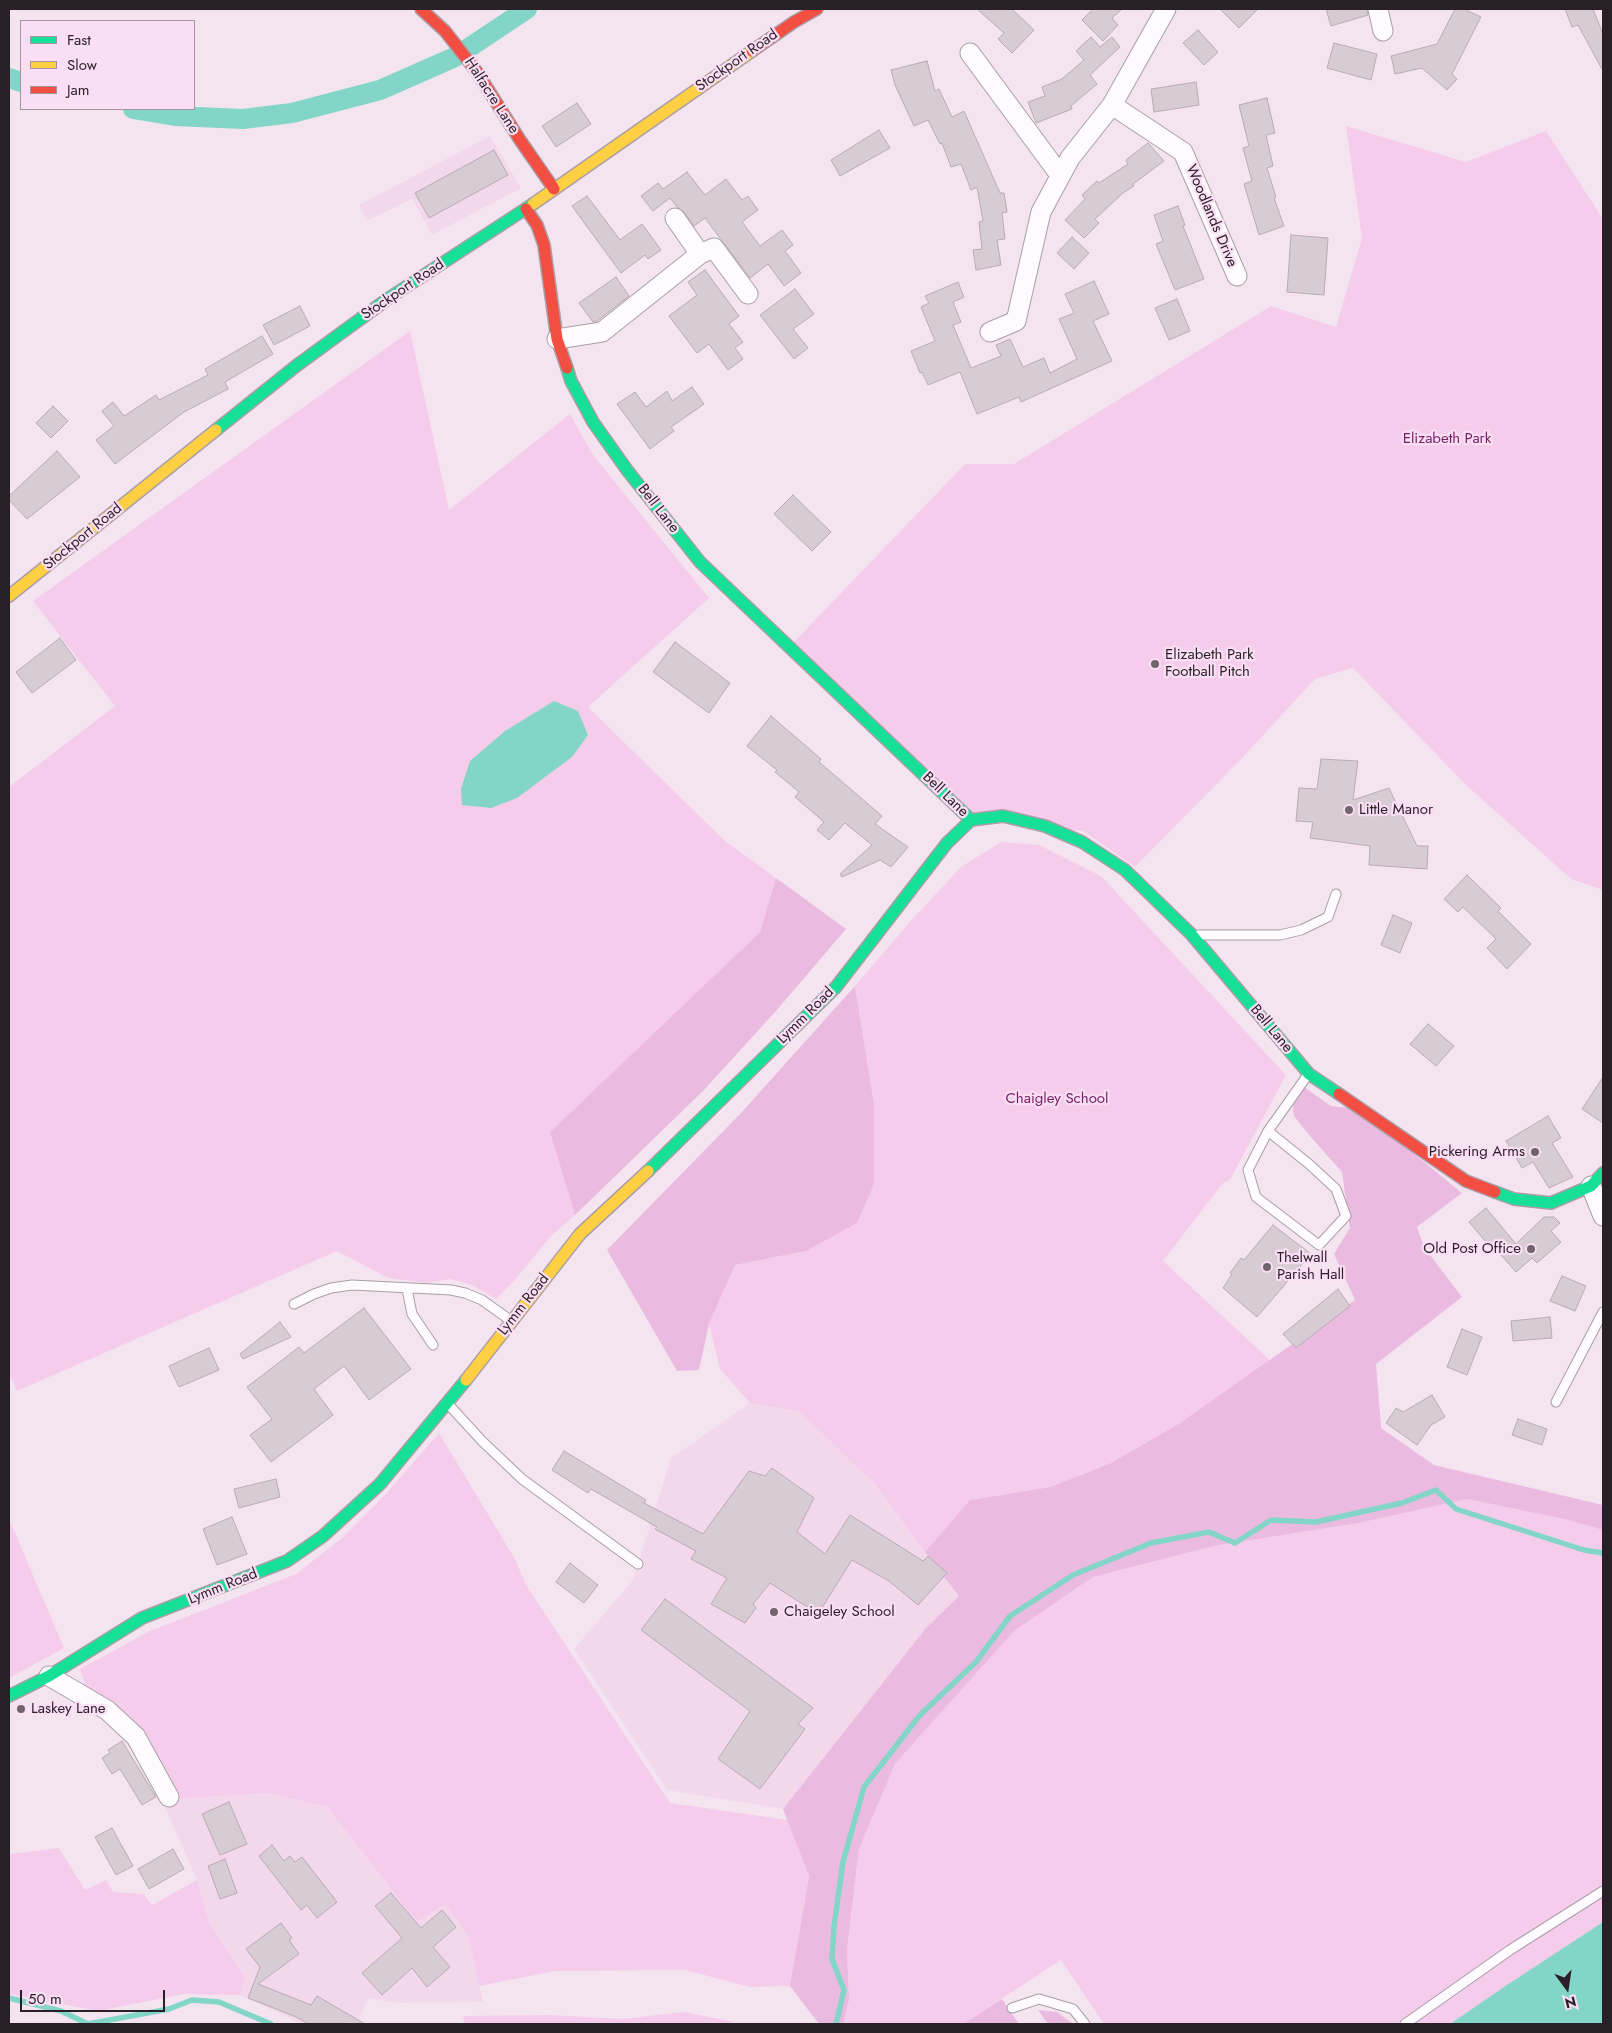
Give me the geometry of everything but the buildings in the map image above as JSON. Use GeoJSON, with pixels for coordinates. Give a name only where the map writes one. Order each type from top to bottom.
{"type":"FeatureCollection","features":[{"type":"Feature","properties":{"kind":"main road","name":"Halfacre Lane"},"geometry":{"type":"LineString","coordinates":[[421,9],[445,31],[477,72],[554,189]]}},
{"type":"Feature","properties":{"kind":"main road","name":"Stockport Road"},"geometry":{"type":"LineString","coordinates":[[9,596],[296,366],[389,298],[526,209],[794,22],[817,9]]}},
{"type":"Feature","properties":{"kind":"main road","name":"Bell Lane"},"geometry":{"type":"LineString","coordinates":[[526,209],[537,225],[544,245],[557,339],[571,381],[593,422],[627,470],[700,562],[971,820],[1003,816],[1045,826],[1082,842],[1125,870],[1191,934],[1308,1074],[1466,1181],[1514,1199],[1551,1203],[1597,1180]]}},
{"type":"Feature","properties":{"kind":"main road","name":"Lymm Road"},"geometry":{"type":"LineString","coordinates":[[9,1696],[49,1676],[142,1618],[287,1561],[316,1541],[380,1484],[448,1403],[580,1234],[675,1146],[836,987],[947,843],[971,820]]}},
{"type":"Feature","properties":{"kind":"street"},"geometry":{"type":"LineString","coordinates":[[990,332],[1016,321],[1041,212],[1070,158],[1112,105],[1166,9]]}},
{"type":"Feature","properties":{"kind":"street"},"geometry":{"type":"LineString","coordinates":[[1378,9],[1383,31]]}},
{"type":"Feature","properties":{"kind":"street"},"geometry":{"type":"LineString","coordinates":[[970,52],[1060,175]]}},
{"type":"Feature","properties":{"kind":"street","name":"Woodlands Drive"},"geometry":{"type":"LineString","coordinates":[[1112,105],[1183,152],[1237,276]]}},
{"type":"Feature","properties":{"kind":"street"},"geometry":{"type":"LineString","coordinates":[[675,218],[700,254]]}},
{"type":"Feature","properties":{"kind":"street"},"geometry":{"type":"LineString","coordinates":[[557,339],[602,332],[700,254],[714,248],[748,294]]}},
{"type":"Feature","properties":{"kind":"street"},"geometry":{"type":"LineString","coordinates":[[1597,1180],[1603,1216]]}},
{"type":"Feature","properties":{"kind":"street"},"geometry":{"type":"LineString","coordinates":[[49,1676],[108,1710],[136,1737],[169,1797]]}},
{"type":"Feature","properties":{"kind":"lane"},"geometry":{"type":"LineString","coordinates":[[1191,934],[1280,935],[1301,930],[1328,917],[1336,894]]}},
{"type":"Feature","properties":{"kind":"lane"},"geometry":{"type":"LineString","coordinates":[[1268,1131],[1336,1189],[1346,1216],[1319,1245],[1256,1197],[1248,1170],[1268,1131],[1308,1074]]}},
{"type":"Feature","properties":{"kind":"lane"},"geometry":{"type":"LineString","coordinates":[[294,1304],[314,1294],[345,1286],[367,1285],[407,1289],[451,1290],[482,1300],[512,1321]]}},
{"type":"Feature","properties":{"kind":"lane"},"geometry":{"type":"LineString","coordinates":[[407,1289],[412,1314],[433,1345]]}},
{"type":"Feature","properties":{"kind":"lane"},"geometry":{"type":"LineString","coordinates":[[1556,1402],[1603,1312]]}},
{"type":"Feature","properties":{"kind":"lane"},"geometry":{"type":"LineString","coordinates":[[448,1403],[482,1441],[522,1479],[638,1564]]}},
{"type":"Feature","properties":{"kind":"lane"},"geometry":{"type":"LineString","coordinates":[[1405,2024],[1510,1950],[1603,1891]]}},
{"type":"Feature","properties":{"kind":"lane"},"geometry":{"type":"LineString","coordinates":[[1012,2008],[1039,1999],[1073,2009],[1085,2024]]}},
{"type":"Feature","properties":{"kind":"shaded area"},"geometry":{"type":"Polygon","coordinates":[[[490,136],[521,188],[432,235],[412,199],[367,221],[359,205],[490,136]]]}},
{"type":"Feature","properties":{"kind":"shaded area"},"geometry":{"type":"Polygon","coordinates":[[[554,701],[578,711],[588,735],[572,757],[517,798],[491,808],[462,805],[461,789],[470,761],[505,731],[554,701]]]}},
{"type":"Feature","properties":{"kind":"shaded area"},"geometry":{"type":"Polygon","coordinates":[[[776,878],[846,929],[776,1011],[703,1091],[575,1215],[550,1132],[760,932],[776,878]]]}},
{"type":"Feature","properties":{"kind":"shaded area"},"geometry":{"type":"Polygon","coordinates":[[[855,986],[874,1104],[874,1184],[857,1223],[806,1251],[735,1265],[709,1324],[699,1370],[677,1371],[607,1250],[741,1113],[855,986]]]}},
{"type":"Feature","properties":{"kind":"shaded area"},"geometry":{"type":"Polygon","coordinates":[[[1304,1087],[1331,1106],[1359,1109],[1462,1193],[1417,1227],[1424,1247],[1462,1297],[1376,1364],[1381,1428],[1434,1465],[1603,1505],[1603,1530],[1564,1519],[1467,1499],[1359,1523],[1214,1546],[1093,1577],[1014,1631],[895,1764],[859,1849],[847,1949],[849,2000],[843,2024],[819,2024],[790,1986],[809,1876],[783,1809],[926,1628],[959,1596],[925,1552],[970,1500],[1050,1487],[1111,1463],[1180,1423],[1355,1300],[1334,1254],[1350,1228],[1342,1172],[1294,1116],[1292,1100],[1304,1087]]]}},
{"type":"Feature","properties":{"kind":"shaded area","name":"Chaigeley School"},"geometry":{"type":"Polygon","coordinates":[[[750,1403],[799,1410],[875,1484],[959,1596],[926,1628],[783,1809],[667,1790],[574,1649],[633,1580],[671,1458],[750,1403]]]}},
{"type":"Feature","properties":{"kind":"shaded area"},"geometry":{"type":"Polygon","coordinates":[[[267,1793],[327,1807],[416,1921],[445,1903],[468,1935],[483,2002],[395,2003],[368,1998],[357,2024],[302,2024],[240,1995],[245,1977],[210,1925],[197,1880],[161,1798],[178,1799],[267,1793]]]}},
{"type":"Feature","properties":{"kind":"shaded area"},"geometry":{"type":"Polygon","coordinates":[[[1603,1922],[1603,2024],[1450,2024],[1507,1985],[1603,1922]]]}},
{"type":"Feature","properties":{"kind":"shaded area"},"geometry":{"type":"Polygon","coordinates":[[[1002,1999],[1019,2024],[963,2024],[1002,1999]]]}},
{"type":"Feature","properties":{"kind":"shaded area"},"geometry":{"type":"Polygon","coordinates":[[[1038,2010],[1057,2012],[1073,2024],[1048,2024],[1038,2010]]]}},
{"type":"Feature","properties":{"kind":"green space","name":"Elizabeth Park"},"geometry":{"type":"Polygon","coordinates":[[[1346,126],[1466,162],[1546,131],[1603,219],[1603,890],[1571,879],[1466,785],[1353,668],[1315,679],[1243,757],[1135,867],[1083,831],[960,819],[793,643],[965,464],[1014,464],[1271,306],[1336,327],[1362,238],[1346,126]]]}},
{"type":"Feature","properties":{"kind":"green space"},"geometry":{"type":"Polygon","coordinates":[[[410,331],[449,510],[570,414],[593,455],[709,598],[588,707],[725,841],[776,878],[760,932],[550,1132],[575,1215],[550,1237],[515,1280],[496,1299],[472,1285],[450,1279],[428,1283],[388,1278],[337,1251],[17,1391],[9,1374],[9,787],[115,706],[33,601],[410,331]]]}},
{"type":"Feature","properties":{"kind":"green space","name":"Chaigley School"},"geometry":{"type":"Polygon","coordinates":[[[1001,842],[1039,845],[1101,876],[1286,1075],[1230,1180],[1223,1183],[1163,1261],[1271,1361],[1180,1423],[1111,1463],[1050,1487],[970,1500],[925,1552],[875,1484],[799,1411],[750,1403],[720,1369],[709,1324],[735,1265],[806,1251],[874,1184],[874,1104],[855,986],[909,923],[961,867],[1001,842]]]}},
{"type":"Feature","properties":{"kind":"green space"},"geometry":{"type":"Polygon","coordinates":[[[439,1433],[515,1559],[526,1585],[670,1803],[788,1820],[809,1876],[790,1986],[750,1987],[685,1970],[555,1971],[479,1986],[468,1935],[445,1904],[417,1922],[327,1807],[267,1793],[178,1799],[87,1690],[80,1669],[150,1631],[296,1574],[342,1538],[384,1496],[439,1433]]]}},
{"type":"Feature","properties":{"kind":"green space"},"geometry":{"type":"Polygon","coordinates":[[[1467,1499],[1564,1519],[1603,1530],[1603,1922],[1450,2024],[1104,2024],[1061,1960],[963,2024],[843,2024],[849,2000],[847,1949],[859,1849],[895,1764],[1014,1631],[1093,1577],[1214,1546],[1359,1523],[1467,1499]]]}},
{"type":"Feature","properties":{"kind":"green space"},"geometry":{"type":"Polygon","coordinates":[[[9,1519],[64,1648],[9,1678],[9,1519]]]}},
{"type":"Feature","properties":{"kind":"green space"},"geometry":{"type":"Polygon","coordinates":[[[59,1848],[85,1890],[106,1880],[113,1892],[144,1894],[152,1905],[197,1880],[210,1925],[245,1977],[240,1995],[184,1994],[98,2011],[9,1994],[9,1854],[59,1848]]]}},
{"type":"Feature","properties":{"kind":"green space"},"geometry":{"type":"Polygon","coordinates":[[[684,2012],[730,2021],[734,2024],[465,2024],[463,2016],[550,2015],[622,2019],[684,2012]]]}},
{"type":"Feature","properties":{"kind":"waterway"},"geometry":{"type":"LineString","coordinates":[[139,110],[175,116],[243,119],[292,113],[380,90],[455,57],[527,9]]}},
{"type":"Feature","properties":{"kind":"waterway"},"geometry":{"type":"LineString","coordinates":[[9,78],[20,82]]}},
{"type":"Feature","properties":{"kind":"waterway"},"geometry":{"type":"LineString","coordinates":[[836,2024],[844,1990],[832,1959],[834,1926],[843,1862],[864,1787],[920,1715],[976,1662],[1010,1616],[1073,1575],[1151,1543],[1209,1532],[1235,1543],[1271,1520],[1316,1522],[1402,1503],[1436,1490],[1456,1509],[1584,1550],[1603,1553]]}},
{"type":"Feature","properties":{"kind":"waterway"},"geometry":{"type":"LineString","coordinates":[[9,1998],[61,2011],[88,2024],[169,2009],[192,2000],[219,2002],[271,2024]]}},
{"type":"Feature","properties":{"kind":"traffic: fast"},"geometry":{"type":"LineString","coordinates":[[216,430],[296,366],[389,298],[533,204]]}},
{"type":"Feature","properties":{"kind":"traffic: fast"},"geometry":{"type":"LineString","coordinates":[[567,368],[571,381],[593,422],[627,470],[700,562],[971,820]]}},
{"type":"Feature","properties":{"kind":"traffic: fast"},"geometry":{"type":"LineString","coordinates":[[971,820],[1003,816],[1045,826],[1082,842],[1125,870],[1191,934],[1309,1074],[1339,1094]]}},
{"type":"Feature","properties":{"kind":"traffic: fast"},"geometry":{"type":"LineString","coordinates":[[648,1171],[836,987],[947,843],[971,820]]}},
{"type":"Feature","properties":{"kind":"traffic: fast"},"geometry":{"type":"LineString","coordinates":[[1495,1192],[1514,1199],[1551,1203],[1591,1186],[1603,1173]]}},
{"type":"Feature","properties":{"kind":"traffic: fast"},"geometry":{"type":"LineString","coordinates":[[9,1696],[49,1676],[142,1618],[287,1561],[323,1536],[380,1484],[466,1380]]}},
{"type":"Feature","properties":{"kind":"traffic: slow"},"geometry":{"type":"LineString","coordinates":[[533,204],[752,51]]}},
{"type":"Feature","properties":{"kind":"traffic: slow"},"geometry":{"type":"LineString","coordinates":[[9,596],[216,430]]}},
{"type":"Feature","properties":{"kind":"traffic: slow"},"geometry":{"type":"LineString","coordinates":[[466,1380],[580,1234],[648,1171]]}},
{"type":"Feature","properties":{"kind":"traffic: jam"},"geometry":{"type":"LineString","coordinates":[[421,9],[445,31],[477,72],[554,189]]}},
{"type":"Feature","properties":{"kind":"traffic: jam"},"geometry":{"type":"LineString","coordinates":[[752,51],[794,22],[817,9]]}},
{"type":"Feature","properties":{"kind":"traffic: jam"},"geometry":{"type":"LineString","coordinates":[[526,209],[537,225],[544,245],[557,339],[567,368]]}},
{"type":"Feature","properties":{"kind":"traffic: jam"},"geometry":{"type":"LineString","coordinates":[[1339,1094],[1466,1181],[1495,1192]]}},
{"type":"Feature","properties":{"kind":"place","name":"Elizabeth Park Football Pitch"},"geometry":{"type":"Point","coordinates":[1155,664]}},
{"type":"Feature","properties":{"kind":"place","name":"Little Manor"},"geometry":{"type":"Point","coordinates":[1349,810]}},
{"type":"Feature","properties":{"kind":"place","name":"Pickering Arms"},"geometry":{"type":"Point","coordinates":[1535,1152]}},
{"type":"Feature","properties":{"kind":"place","name":"Old Post Office"},"geometry":{"type":"Point","coordinates":[1531,1249]}},
{"type":"Feature","properties":{"kind":"place","name":"Thelwall Parish Hall"},"geometry":{"type":"Point","coordinates":[1267,1267]}},
{"type":"Feature","properties":{"kind":"place","name":"Chaigeley School"},"geometry":{"type":"Point","coordinates":[774,1612]}},
{"type":"Feature","properties":{"kind":"place","name":"Laskey Lane"},"geometry":{"type":"Point","coordinates":[21,1709]}}]}
